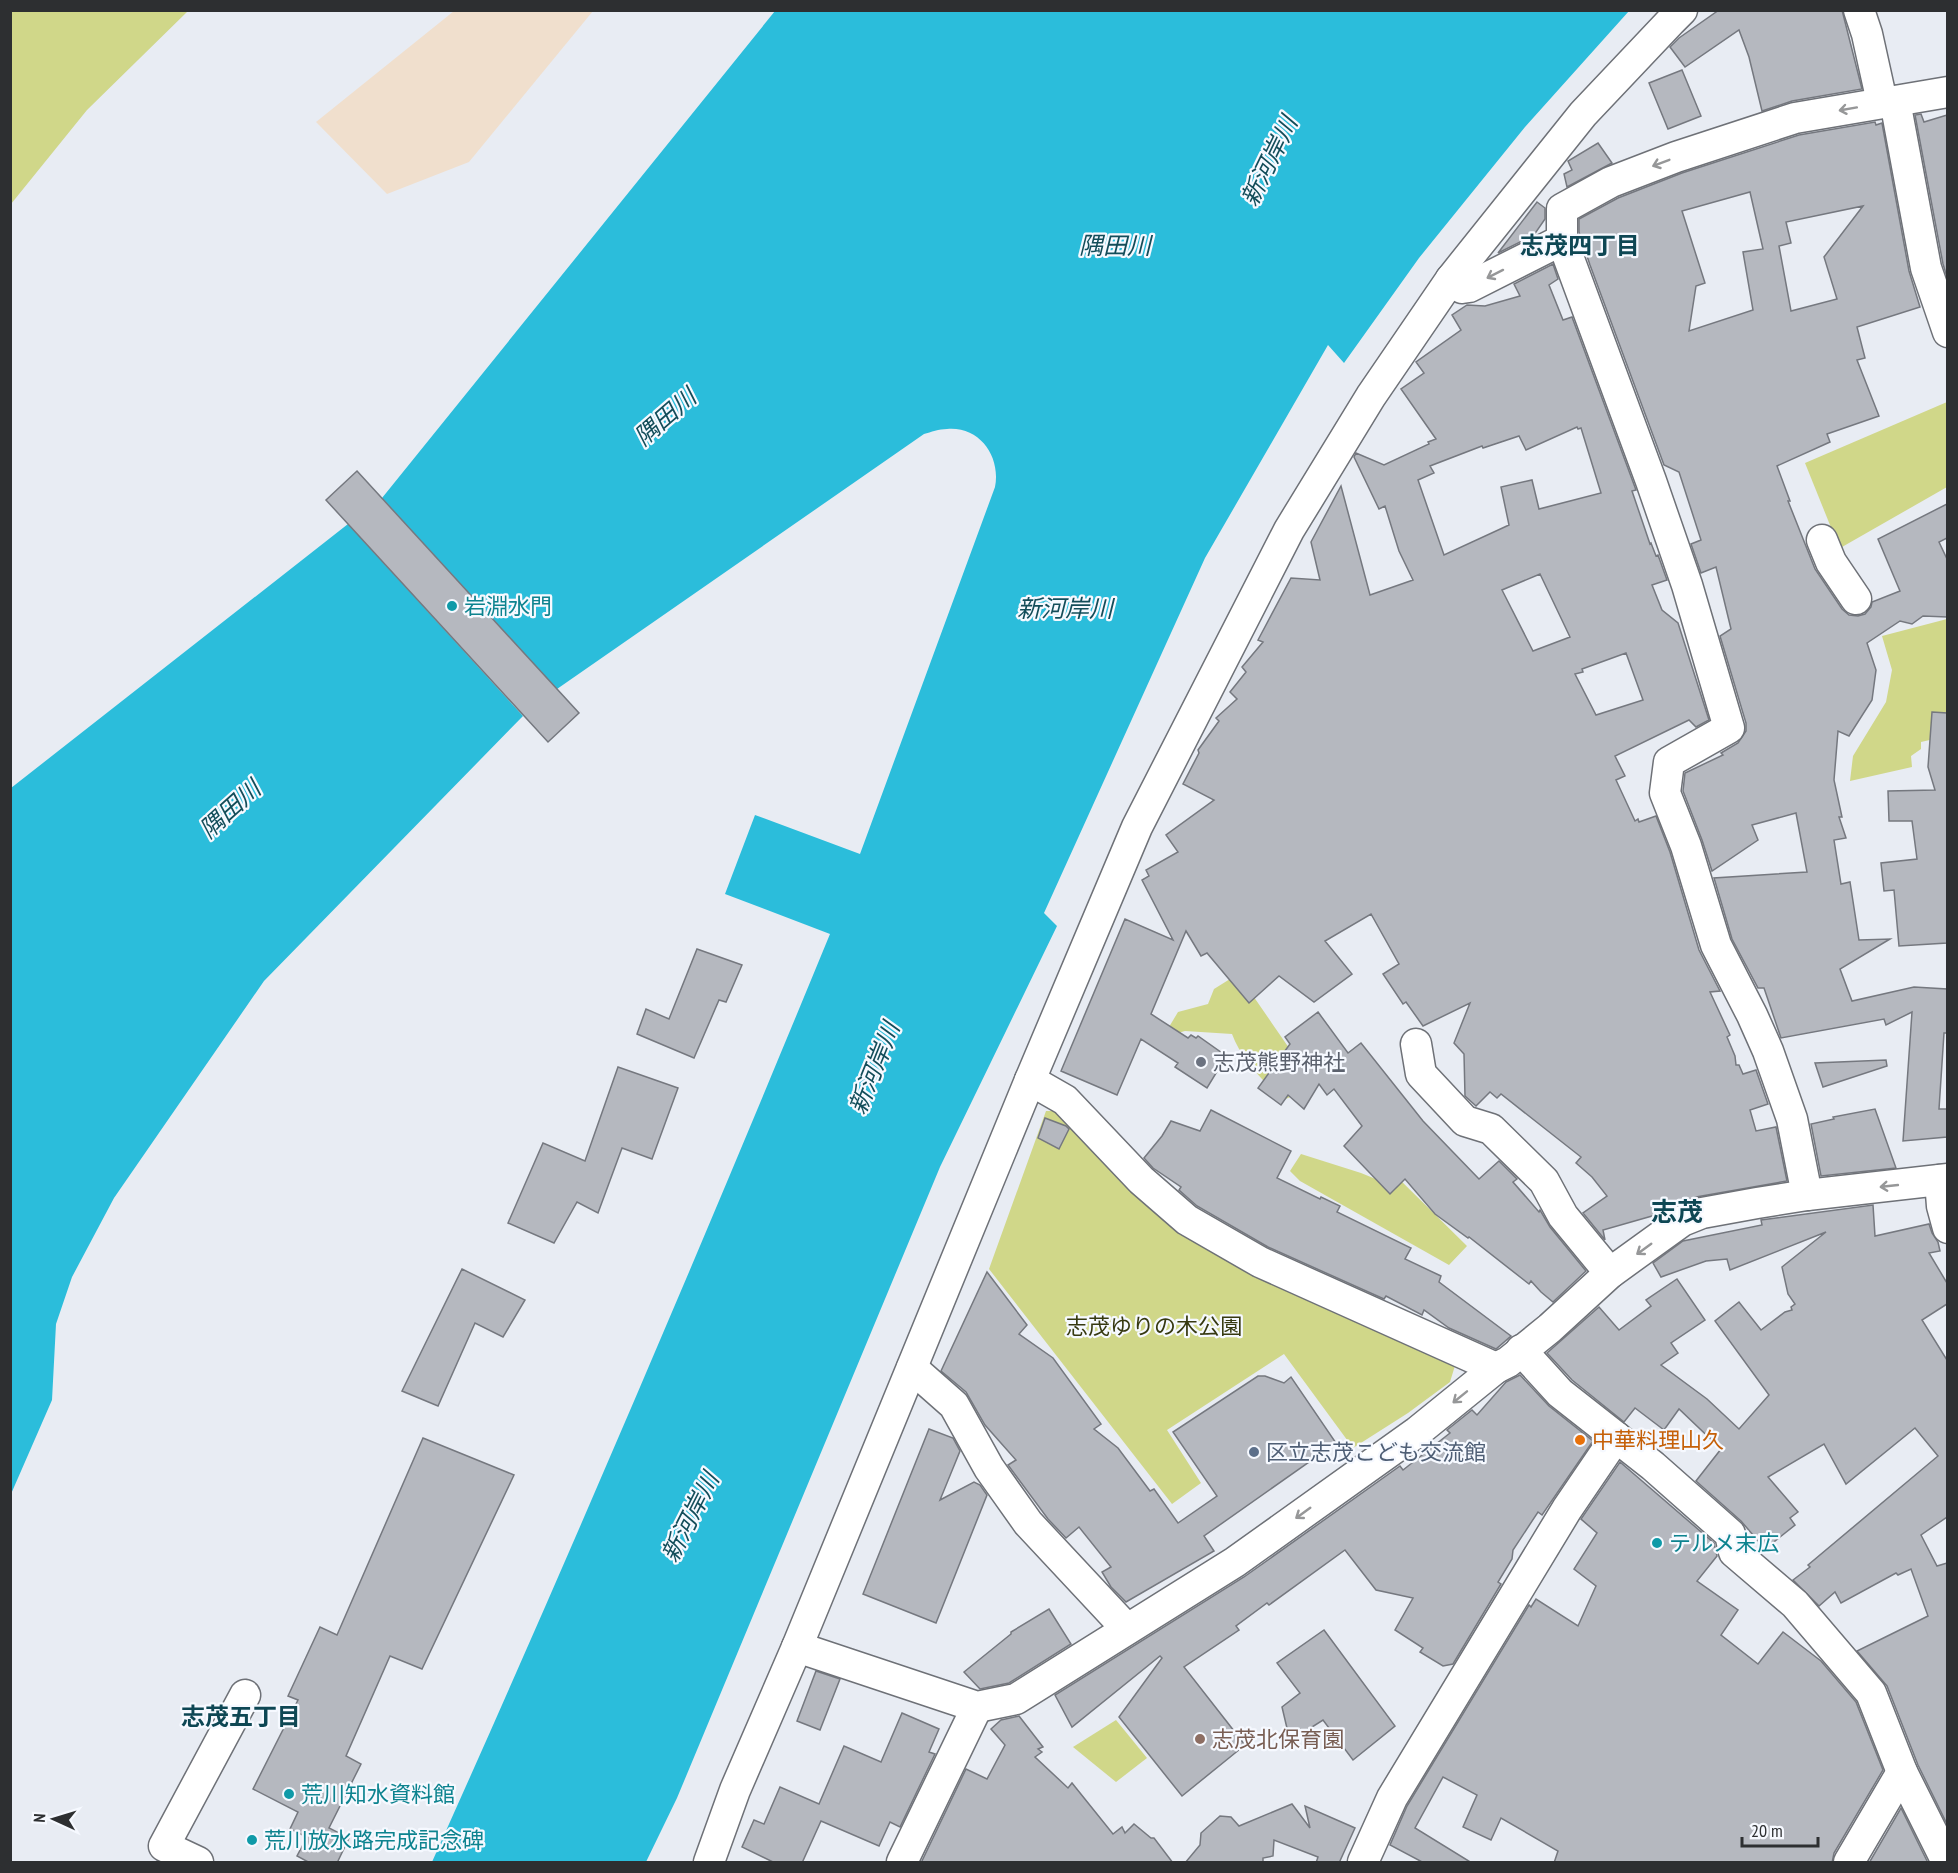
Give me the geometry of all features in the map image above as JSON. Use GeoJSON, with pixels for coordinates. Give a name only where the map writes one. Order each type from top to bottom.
{"type":"FeatureCollection","features":[{"type":"Feature","properties":{"kind":"street"},"geometry":{"type":"LineString","coordinates":[[709,1863],[735,1790],[797,1647],[1030,1080],[1137,827],[1289,530],[1371,396],[1450,279],[1583,114],[1682,10]]}},
{"type":"Feature","properties":{"kind":"street"},"geometry":{"type":"LineString","coordinates":[[1859,10],[1888,102],[1926,268],[1947,332]]}},
{"type":"Feature","properties":{"kind":"street"},"geometry":{"type":"LineString","coordinates":[[1807,1195],[1792,1119],[1760,1033],[1716,945],[1686,846],[1665,793],[1669,762],[1729,728],[1687,585],[1562,240],[1562,209],[1611,182],[1676,157],[1795,118],[1947,92]]}},
{"type":"Feature","properties":{"kind":"street"},"geometry":{"type":"LineString","coordinates":[[1450,279],[1462,288],[1469,287],[1562,240]]}},
{"type":"Feature","properties":{"kind":"street"},"geometry":{"type":"LineString","coordinates":[[1822,540],[1831,562],[1856,599]]}},
{"type":"Feature","properties":{"kind":"street"},"geometry":{"type":"LineString","coordinates":[[1416,1044],[1421,1074],[1465,1121],[1491,1129],[1544,1181],[1563,1216],[1610,1273]]}},
{"type":"Feature","properties":{"kind":"street"},"geometry":{"type":"LineString","coordinates":[[1030,1080],[1065,1101],[1141,1180],[1187,1220],[1260,1262],[1496,1368]]}},
{"type":"Feature","properties":{"kind":"street"},"geometry":{"type":"LineString","coordinates":[[797,1647],[977,1707],[1016,1699],[1235,1562],[1417,1432],[1550,1328],[1610,1273],[1682,1221],[1702,1213],[1807,1195],[1944,1180],[1942,1206],[1947,1228]]}},
{"type":"Feature","properties":{"kind":"street"},"geometry":{"type":"LineString","coordinates":[[1521,1350],[1560,1393],[1653,1466],[1730,1534],[1734,1552],[1795,1604],[1871,1693],[1902,1772],[1947,1863]]}},
{"type":"Feature","properties":{"kind":"street"},"geometry":{"type":"LineString","coordinates":[[912,1368],[954,1404],[989,1468],[1028,1523],[1128,1629]]}},
{"type":"Feature","properties":{"kind":"street"},"geometry":{"type":"LineString","coordinates":[[1363,1863],[1392,1798],[1567,1509],[1616,1437]]}},
{"type":"Feature","properties":{"kind":"street"},"geometry":{"type":"LineString","coordinates":[[198,1863],[164,1846],[245,1695]]}},
{"type":"Feature","properties":{"kind":"street"},"geometry":{"type":"LineString","coordinates":[[902,1863],[977,1707]]}},
{"type":"Feature","properties":{"kind":"street"},"geometry":{"type":"LineString","coordinates":[[1849,1863],[1902,1772]]}},
{"type":"Feature","properties":{"kind":"street"},"geometry":{"type":"LineString","coordinates":[[688,1863],[697,1845],[735,1790]]}},
{"type":"Feature","properties":{"kind":"shaded area"},"geometry":{"type":"Polygon","coordinates":[[[454,11],[593,11],[469,162],[387,194],[316,122],[454,11]]]}},
{"type":"Feature","properties":{"kind":"green space"},"geometry":{"type":"Polygon","coordinates":[[[11,10],[188,11],[87,110],[11,204],[11,10]]]}},
{"type":"Feature","properties":{"kind":"green space"},"geometry":{"type":"Polygon","coordinates":[[[1947,402],[1947,487],[1842,547],[1832,530],[1805,463],[1947,402]]]}},
{"type":"Feature","properties":{"kind":"green space"},"geometry":{"type":"Polygon","coordinates":[[[1947,619],[1947,736],[1921,742],[1921,749],[1911,756],[1912,767],[1850,781],[1853,756],[1886,702],[1892,670],[1882,636],[1947,619]]]}},
{"type":"Feature","properties":{"kind":"green space"},"geometry":{"type":"Polygon","coordinates":[[[1238,974],[1307,1074],[1308,1090],[1283,1100],[1247,1061],[1232,1034],[1185,1031],[1163,1037],[1178,1012],[1208,1004],[1214,989],[1238,974]]]}},
{"type":"Feature","properties":{"kind":"green space","name":"志茂ゆりの木公園"},"geometry":{"type":"Polygon","coordinates":[[[1046,1111],[1059,1111],[1189,1239],[1403,1341],[1457,1359],[1450,1382],[1408,1413],[1353,1448],[1284,1354],[1167,1430],[1201,1483],[1172,1504],[989,1269],[1046,1111]]]}},
{"type":"Feature","properties":{"kind":"green space"},"geometry":{"type":"Polygon","coordinates":[[[1301,1154],[1383,1182],[1396,1176],[1467,1246],[1449,1265],[1300,1181],[1290,1171],[1301,1154]]]}},
{"type":"Feature","properties":{"kind":"green space"},"geometry":{"type":"Polygon","coordinates":[[[1116,1720],[1147,1758],[1116,1782],[1073,1747],[1116,1720]]]}},
{"type":"Feature","properties":{"kind":"water"},"geometry":{"type":"Polygon","coordinates":[[[775,11],[1629,11],[1525,127],[1419,258],[1344,363],[1328,345],[1205,558],[1044,913],[1057,926],[940,1167],[677,1798],[646,1862],[432,1862],[635,1400],[830,934],[725,894],[755,815],[860,854],[995,487],[995,465],[986,446],[978,438],[959,429],[924,434],[557,689],[382,498],[775,11]]]}},
{"type":"Feature","properties":{"kind":"water","name":"隅田川"},"geometry":{"type":"Polygon","coordinates":[[[348,524],[523,716],[264,981],[114,1198],[72,1277],[56,1324],[52,1400],[11,1494],[11,788],[348,524]]]}},
{"type":"Feature","properties":{"kind":"building"},"geometry":{"type":"Polygon","coordinates":[[[1719,10],[1842,10],[1862,89],[1792,101],[1762,111],[1749,57],[1739,30],[1685,67],[1670,47],[1719,10]]]}},
{"type":"Feature","properties":{"kind":"building"},"geometry":{"type":"Polygon","coordinates":[[[1682,70],[1701,116],[1668,129],[1649,83],[1682,70]]]}},
{"type":"Feature","properties":{"kind":"building"},"geometry":{"type":"Polygon","coordinates":[[[1921,114],[1924,122],[1947,115],[1947,277],[1915,115],[1921,114]]]}},
{"type":"Feature","properties":{"kind":"building"},"geometry":{"type":"Polygon","coordinates":[[[1875,122],[1876,125],[1882,123],[1909,271],[1920,307],[1857,327],[1865,358],[1857,360],[1879,416],[1827,434],[1830,442],[1777,466],[1815,569],[1842,609],[1849,615],[1865,614],[1872,602],[1900,591],[1878,539],[1947,504],[1947,538],[1939,542],[1947,559],[1947,617],[1923,616],[1912,624],[1900,621],[1867,643],[1876,670],[1872,700],[1849,736],[1838,731],[1834,780],[1842,817],[1839,817],[1846,838],[1834,840],[1841,884],[1850,882],[1859,940],[1890,939],[1840,969],[1852,1001],[1914,987],[1947,989],[1947,1033],[1944,1033],[1939,1109],[1947,1109],[1947,1137],[1903,1141],[1912,1012],[1886,1025],[1884,1019],[1781,1038],[1764,988],[1758,988],[1732,939],[1714,878],[1807,872],[1796,813],[1752,825],[1758,840],[1712,871],[1683,791],[1685,773],[1723,755],[1721,753],[1738,743],[1746,731],[1746,723],[1720,636],[1731,629],[1716,567],[1701,573],[1691,544],[1701,540],[1679,472],[1664,465],[1579,232],[1579,219],[1618,198],[1682,173],[1799,135],[1875,122]],[[1750,192],[1682,211],[1705,283],[1696,286],[1689,331],[1753,310],[1743,252],[1763,249],[1750,192]],[[1863,206],[1786,222],[1791,243],[1779,246],[1791,311],[1837,299],[1824,257],[1863,206]]]}},
{"type":"Feature","properties":{"kind":"building"},"geometry":{"type":"Polygon","coordinates":[[[1598,143],[1612,163],[1567,187],[1564,174],[1572,170],[1568,161],[1598,143]]]}},
{"type":"Feature","properties":{"kind":"building"},"geometry":{"type":"Polygon","coordinates":[[[1537,202],[1545,208],[1545,219],[1534,235],[1498,253],[1537,202]]]}},
{"type":"Feature","properties":{"kind":"building"},"geometry":{"type":"Polygon","coordinates":[[[1553,264],[1558,279],[1549,285],[1563,320],[1572,317],[1636,490],[1632,491],[1650,544],[1656,556],[1658,555],[1667,580],[1652,585],[1662,610],[1678,623],[1709,720],[1696,727],[1689,720],[1615,756],[1625,776],[1616,780],[1635,821],[1638,819],[1639,822],[1656,816],[1670,852],[1699,950],[1720,991],[1710,992],[1730,1035],[1727,1037],[1735,1056],[1736,1065],[1739,1065],[1743,1074],[1756,1070],[1768,1104],[1750,1110],[1756,1131],[1776,1127],[1787,1181],[1696,1197],[1666,1212],[1603,1230],[1605,1240],[1583,1213],[1607,1196],[1592,1177],[1576,1163],[1581,1157],[1501,1094],[1497,1098],[1490,1092],[1476,1106],[1465,1096],[1464,1054],[1454,1043],[1470,1003],[1423,1026],[1406,1002],[1403,1004],[1383,974],[1399,964],[1371,914],[1325,941],[1352,974],[1314,1002],[1279,976],[1249,1003],[1207,953],[1201,956],[1186,931],[1151,1014],[1188,1038],[1191,1035],[1196,1038],[1198,1036],[1222,1053],[1216,1062],[1221,1065],[1207,1088],[1175,1067],[1178,1063],[1141,1039],[1117,1095],[1061,1071],[1125,919],[1173,940],[1142,880],[1149,876],[1146,870],[1178,852],[1166,835],[1214,800],[1183,784],[1199,753],[1198,750],[1219,721],[1216,718],[1237,699],[1230,692],[1246,672],[1242,667],[1263,642],[1258,640],[1291,578],[1320,580],[1311,542],[1341,486],[1370,595],[1413,580],[1399,551],[1385,506],[1379,509],[1354,457],[1356,453],[1384,465],[1436,439],[1401,389],[1424,373],[1416,362],[1461,330],[1452,315],[1467,305],[1485,306],[1520,296],[1514,284],[1553,264]],[[1577,427],[1526,450],[1519,436],[1483,448],[1482,446],[1430,466],[1434,473],[1418,480],[1444,555],[1509,525],[1501,487],[1532,480],[1539,509],[1601,493],[1581,428],[1577,427]],[[1540,574],[1502,590],[1533,651],[1570,637],[1540,574]],[[1626,653],[1582,669],[1583,672],[1575,674],[1596,715],[1643,700],[1626,653]]]}},
{"type":"Feature","properties":{"kind":"building","name":"岩淵水門"},"geometry":{"type":"Polygon","coordinates":[[[357,471],[579,713],[548,742],[326,500],[357,471]]]}},
{"type":"Feature","properties":{"kind":"building"},"geometry":{"type":"Polygon","coordinates":[[[1932,712],[1947,713],[1947,943],[1899,946],[1894,890],[1884,891],[1881,863],[1917,859],[1912,821],[1889,821],[1888,791],[1935,790],[1928,767],[1932,712]]]}},
{"type":"Feature","properties":{"kind":"building"},"geometry":{"type":"Polygon","coordinates":[[[697,949],[742,965],[726,1002],[719,1000],[694,1058],[637,1034],[646,1009],[669,1019],[697,949]]]}},
{"type":"Feature","properties":{"kind":"building"},"geometry":{"type":"Polygon","coordinates":[[[1318,1012],[1348,1053],[1361,1043],[1423,1121],[1479,1179],[1499,1161],[1517,1179],[1513,1182],[1539,1212],[1540,1210],[1550,1227],[1586,1271],[1553,1302],[1531,1281],[1529,1284],[1469,1237],[1435,1214],[1405,1179],[1390,1194],[1344,1146],[1362,1126],[1334,1089],[1327,1095],[1319,1084],[1304,1109],[1288,1095],[1281,1105],[1258,1088],[1290,1044],[1285,1037],[1318,1012]]]}},
{"type":"Feature","properties":{"kind":"building"},"geometry":{"type":"Polygon","coordinates":[[[1886,1060],[1887,1066],[1823,1087],[1815,1063],[1886,1060]]]}},
{"type":"Feature","properties":{"kind":"building"},"geometry":{"type":"Polygon","coordinates":[[[618,1067],[678,1088],[652,1159],[622,1148],[598,1213],[577,1202],[554,1243],[508,1223],[543,1143],[585,1161],[618,1067]]]}},
{"type":"Feature","properties":{"kind":"building"},"geometry":{"type":"Polygon","coordinates":[[[1875,1109],[1896,1168],[1821,1176],[1811,1124],[1875,1109]]]}},
{"type":"Feature","properties":{"kind":"building"},"geometry":{"type":"Polygon","coordinates":[[[1211,1110],[1291,1151],[1277,1178],[1340,1206],[1337,1212],[1411,1248],[1405,1259],[1441,1276],[1439,1282],[1511,1336],[1496,1349],[1449,1328],[1424,1310],[1422,1315],[1386,1296],[1384,1299],[1268,1247],[1197,1206],[1179,1190],[1181,1187],[1153,1168],[1144,1158],[1171,1121],[1200,1131],[1211,1110]]]}},
{"type":"Feature","properties":{"kind":"building"},"geometry":{"type":"Polygon","coordinates":[[[1045,1118],[1069,1129],[1059,1149],[1038,1138],[1045,1118]]]}},
{"type":"Feature","properties":{"kind":"building"},"geometry":{"type":"Polygon","coordinates":[[[1873,1205],[1875,1236],[1929,1224],[1940,1251],[1929,1253],[1947,1283],[1947,1304],[1922,1320],[1947,1360],[1947,1517],[1921,1535],[1937,1566],[1947,1563],[1947,1824],[1918,1765],[1887,1686],[1857,1651],[1928,1616],[1911,1569],[1898,1575],[1896,1573],[1841,1603],[1835,1592],[1819,1606],[1793,1580],[1938,1456],[1915,1428],[1846,1484],[1824,1444],[1768,1477],[1798,1512],[1790,1518],[1795,1525],[1765,1549],[1741,1521],[1696,1481],[1721,1449],[1679,1409],[1664,1430],[1635,1408],[1624,1422],[1572,1380],[1547,1353],[1599,1307],[1619,1330],[1651,1306],[1646,1300],[1677,1279],[1705,1320],[1671,1343],[1678,1353],[1661,1365],[1707,1399],[1739,1429],[1769,1395],[1715,1321],[1739,1302],[1761,1330],[1785,1312],[1792,1310],[1791,1307],[1795,1304],[1788,1294],[1782,1267],[1826,1232],[1730,1270],[1727,1259],[1706,1261],[1661,1277],[1653,1263],[1683,1241],[1762,1225],[1761,1220],[1873,1205]]]}},
{"type":"Feature","properties":{"kind":"building"},"geometry":{"type":"Polygon","coordinates":[[[462,1269],[525,1300],[503,1337],[475,1323],[438,1406],[402,1391],[462,1269]]]}},
{"type":"Feature","properties":{"kind":"building"},"geometry":{"type":"Polygon","coordinates":[[[987,1272],[1027,1325],[1019,1334],[1053,1358],[1101,1424],[1094,1429],[1118,1448],[1150,1491],[1154,1489],[1178,1523],[1217,1496],[1173,1432],[1258,1376],[1265,1376],[1284,1383],[1291,1377],[1336,1443],[1204,1536],[1214,1551],[1126,1602],[1111,1587],[1102,1572],[1111,1567],[1079,1527],[1066,1538],[1048,1519],[1008,1465],[1016,1460],[985,1425],[966,1392],[941,1371],[987,1272]]]}},
{"type":"Feature","properties":{"kind":"building"},"geometry":{"type":"Polygon","coordinates":[[[1520,1375],[1549,1406],[1593,1441],[1542,1515],[1538,1512],[1513,1550],[1512,1559],[1498,1582],[1501,1584],[1453,1664],[1443,1666],[1420,1652],[1423,1648],[1395,1630],[1413,1598],[1376,1590],[1345,1550],[1269,1605],[1267,1603],[1236,1626],[1239,1630],[1184,1667],[1245,1745],[1182,1796],[1119,1717],[1162,1658],[1160,1656],[1072,1727],[1055,1695],[1244,1577],[1400,1466],[1403,1470],[1450,1433],[1447,1430],[1472,1410],[1477,1415],[1506,1382],[1520,1375]]]}},
{"type":"Feature","properties":{"kind":"building"},"geometry":{"type":"Polygon","coordinates":[[[929,1429],[953,1438],[960,1451],[940,1500],[974,1482],[980,1485],[987,1495],[936,1623],[863,1594],[929,1429]]]}},
{"type":"Feature","properties":{"kind":"building"},"geometry":{"type":"Polygon","coordinates":[[[423,1438],[514,1475],[422,1669],[390,1656],[346,1756],[361,1764],[329,1828],[349,1838],[337,1863],[310,1863],[297,1856],[307,1837],[290,1829],[298,1812],[253,1789],[298,1700],[288,1696],[320,1627],[337,1635],[423,1438]]]}},
{"type":"Feature","properties":{"kind":"building"},"geometry":{"type":"Polygon","coordinates":[[[1620,1462],[1714,1543],[1717,1556],[1697,1581],[1738,1610],[1721,1635],[1758,1664],[1783,1632],[1821,1661],[1856,1702],[1883,1770],[1834,1853],[1832,1863],[1554,1863],[1558,1851],[1501,1818],[1491,1840],[1463,1827],[1477,1795],[1443,1777],[1415,1828],[1472,1863],[1424,1863],[1390,1845],[1407,1806],[1529,1605],[1531,1607],[1536,1599],[1578,1626],[1596,1586],[1574,1569],[1597,1533],[1581,1519],[1620,1462]]]}},
{"type":"Feature","properties":{"kind":"building"},"geometry":{"type":"Polygon","coordinates":[[[1049,1609],[1071,1644],[1009,1683],[980,1689],[964,1672],[1011,1632],[1049,1609]]]}},
{"type":"Feature","properties":{"kind":"building"},"geometry":{"type":"Polygon","coordinates":[[[1324,1630],[1395,1726],[1353,1760],[1323,1720],[1290,1741],[1282,1707],[1300,1693],[1277,1663],[1324,1630]]]}},
{"type":"Feature","properties":{"kind":"building"},"geometry":{"type":"Polygon","coordinates":[[[816,1671],[840,1679],[820,1730],[797,1721],[816,1671]]]}},
{"type":"Feature","properties":{"kind":"building"},"geometry":{"type":"Polygon","coordinates":[[[902,1713],[939,1729],[929,1752],[935,1754],[900,1827],[890,1822],[879,1846],[821,1821],[802,1863],[775,1863],[742,1847],[754,1820],[764,1824],[780,1787],[819,1804],[844,1746],[881,1762],[902,1713]]]}},
{"type":"Feature","properties":{"kind":"building"},"geometry":{"type":"Polygon","coordinates":[[[1019,1716],[1043,1747],[1038,1749],[1042,1752],[1035,1757],[1068,1788],[1072,1783],[1113,1834],[1122,1827],[1125,1833],[1134,1824],[1154,1838],[1173,1863],[921,1863],[966,1769],[987,1779],[1005,1745],[991,1729],[1001,1720],[1019,1716]]]}},
{"type":"Feature","properties":{"kind":"building"},"geometry":{"type":"Polygon","coordinates":[[[1292,1804],[1310,1828],[1305,1806],[1355,1828],[1339,1863],[1316,1863],[1318,1857],[1274,1840],[1273,1856],[1263,1858],[1263,1863],[1185,1863],[1200,1845],[1201,1833],[1220,1816],[1231,1817],[1239,1826],[1292,1804]]]}},
{"type":"Feature","properties":{"kind":"building"},"geometry":{"type":"Polygon","coordinates":[[[1901,1808],[1928,1863],[1869,1863],[1901,1808]]]}},
{"type":"Feature","properties":{"kind":"place","name":"岩淵水門"},"geometry":{"type":"Point","coordinates":[452,606]}},
{"type":"Feature","properties":{"kind":"place","name":"志茂熊野神社"},"geometry":{"type":"Point","coordinates":[1201,1062]}},
{"type":"Feature","properties":{"kind":"place","name":"中華料理山久"},"geometry":{"type":"Point","coordinates":[1580,1440]}},
{"type":"Feature","properties":{"kind":"place","name":"区立志茂こども交流館"},"geometry":{"type":"Point","coordinates":[1254,1452]}},
{"type":"Feature","properties":{"kind":"place","name":"テルメ末広"},"geometry":{"type":"Point","coordinates":[1657,1543]}},
{"type":"Feature","properties":{"kind":"place","name":"志茂北保育園"},"geometry":{"type":"Point","coordinates":[1200,1739]}},
{"type":"Feature","properties":{"kind":"place","name":"荒川知水資料館"},"geometry":{"type":"Point","coordinates":[289,1794]}},
{"type":"Feature","properties":{"kind":"place","name":"荒川放水路完成記念碑"},"geometry":{"type":"Point","coordinates":[252,1840]}},
{"type":"Feature","properties":{"kind":"district","name":"志茂四丁目"},"geometry":{"type":"Point","coordinates":[1580,245]}},
{"type":"Feature","properties":{"kind":"district","name":"志茂"},"geometry":{"type":"Point","coordinates":[1677,1211]}},
{"type":"Feature","properties":{"kind":"district","name":"志茂五丁目"},"geometry":{"type":"Point","coordinates":[241,1716]}},
{"type":"Feature","properties":{"kind":"water label","name":"新河岸川"},"geometry":{"type":"Point","coordinates":[1269,161]}},
{"type":"Feature","properties":{"kind":"water label","name":"新河岸川"},"geometry":{"type":"Point","coordinates":[1065,608]}},
{"type":"Feature","properties":{"kind":"water label","name":"新河岸川"},"geometry":{"type":"Point","coordinates":[874,1068]}},
{"type":"Feature","properties":{"kind":"water label","name":"新河岸川"},"geometry":{"type":"Point","coordinates":[690,1517]}}]}
